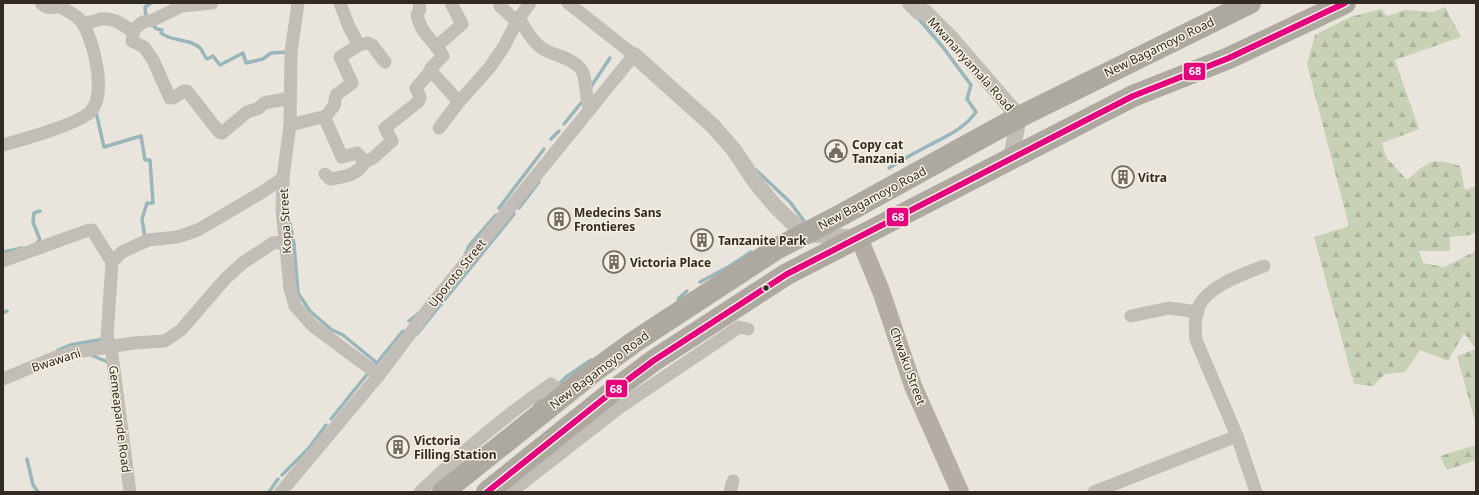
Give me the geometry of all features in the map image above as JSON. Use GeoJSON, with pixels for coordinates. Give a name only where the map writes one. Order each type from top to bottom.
{"type":"FeatureCollection","features":[{"type":"Feature","properties":{"kind":"highway","name":"New Bagamoyo Road"},"geometry":{"type":"LineString","coordinates":[[430,491],[565,394],[634,342],[776,249],[843,214],[1019,117],[1250,3]]}},
{"type":"Feature","properties":{"kind":"highway","name":"New Bagamoyo Road"},"geometry":{"type":"LineString","coordinates":[[487,492],[653,361],[787,274],[1133,96],[1229,58],[1345,3]]}},
{"type":"Feature","properties":{"kind":"main road","name":"Chwaku Street"},"geometry":{"type":"LineString","coordinates":[[859,238],[881,291],[913,386],[960,492]]}},
{"type":"Feature","properties":{"kind":"street"},"geometry":{"type":"LineString","coordinates":[[3,145],[75,121],[91,112],[96,105],[99,94],[96,63],[83,23],[74,14],[61,5],[47,7],[41,3]]}},
{"type":"Feature","properties":{"kind":"street"},"geometry":{"type":"LineString","coordinates":[[212,3],[176,5],[161,16],[138,25],[132,32],[132,41],[144,46],[157,68],[170,98],[173,98],[186,91],[219,132],[224,132],[245,113],[258,108],[264,103],[290,98]]}},
{"type":"Feature","properties":{"kind":"street","name":"Kopa Street"},"geometry":{"type":"LineString","coordinates":[[298,3],[291,52],[290,125],[283,178],[282,210],[290,288],[295,306],[313,326],[379,374]]}},
{"type":"Feature","properties":{"kind":"street"},"geometry":{"type":"LineString","coordinates":[[340,3],[349,27],[359,45]]}},
{"type":"Feature","properties":{"kind":"street"},"geometry":{"type":"LineString","coordinates":[[325,174],[330,179],[355,174],[365,162],[373,158],[392,141],[385,128],[418,102],[420,97],[416,88],[431,71],[431,68],[443,56],[424,32],[419,22],[417,15],[420,9],[419,3]]}},
{"type":"Feature","properties":{"kind":"street"},"geometry":{"type":"LineString","coordinates":[[436,47],[462,24],[451,3]]}},
{"type":"Feature","properties":{"kind":"street"},"geometry":{"type":"LineString","coordinates":[[500,3],[500,6],[518,20],[533,40],[541,47],[580,68],[584,74],[586,100],[590,109]]}},
{"type":"Feature","properties":{"kind":"street"},"geometry":{"type":"LineString","coordinates":[[439,128],[459,102],[490,68],[518,20],[530,3]]}},
{"type":"Feature","properties":{"kind":"street"},"geometry":{"type":"LineString","coordinates":[[568,3],[634,55],[713,126],[734,150],[756,184],[776,207],[804,234],[859,238]]}},
{"type":"Feature","properties":{"kind":"street","name":"Mwananyamala Road"},"geometry":{"type":"LineString","coordinates":[[910,3],[919,12],[925,12],[951,38],[1019,117],[1011,158]]}},
{"type":"Feature","properties":{"kind":"street"},"geometry":{"type":"LineString","coordinates":[[83,23],[102,19],[111,20],[118,22],[132,32]]}},
{"type":"Feature","properties":{"kind":"street"},"geometry":{"type":"LineString","coordinates":[[290,125],[326,116],[334,106],[336,95],[352,83],[340,58],[359,45],[368,43],[372,45],[385,62]]}},
{"type":"Feature","properties":{"kind":"street","name":"Uporoto Street"},"geometry":{"type":"LineString","coordinates":[[281,492],[379,374],[436,299],[634,55]]}},
{"type":"Feature","properties":{"kind":"street"},"geometry":{"type":"LineString","coordinates":[[431,71],[459,102]]}},
{"type":"Feature","properties":{"kind":"street"},"geometry":{"type":"LineString","coordinates":[[326,116],[326,121],[342,157],[357,153],[365,162]]}},
{"type":"Feature","properties":{"kind":"street"},"geometry":{"type":"LineString","coordinates":[[3,261],[92,230],[112,262],[122,252],[148,240],[177,237],[198,230],[283,178]]}},
{"type":"Feature","properties":{"kind":"street","name":"Bwawani"},"geometry":{"type":"LineString","coordinates":[[3,379],[56,357],[76,352],[148,342],[162,342],[171,338],[187,323],[226,278],[244,262],[273,243],[285,242]]}},
{"type":"Feature","properties":{"kind":"street","name":"Gemeapande Road"},"geometry":{"type":"LineString","coordinates":[[112,262],[107,338],[111,347],[130,492]]}},
{"type":"Feature","properties":{"kind":"street"},"geometry":{"type":"LineString","coordinates":[[1256,492],[1237,436],[1196,340],[1195,323],[1199,306],[1208,294],[1231,279],[1264,266]]}},
{"type":"Feature","properties":{"kind":"street"},"geometry":{"type":"LineString","coordinates":[[1131,316],[1170,308],[1198,312]]}},
{"type":"Feature","properties":{"kind":"street"},"geometry":{"type":"LineString","coordinates":[[511,492],[620,407],[739,327],[748,329]]}},
{"type":"Feature","properties":{"kind":"street"},"geometry":{"type":"LineString","coordinates":[[1094,492],[1237,436]]}},
{"type":"Feature","properties":{"kind":"green space"},"geometry":{"type":"Polygon","coordinates":[[[1445,7],[1461,37],[1395,60],[1419,129],[1382,143],[1386,157],[1407,180],[1430,162],[1442,161],[1460,166],[1465,190],[1476,186],[1476,232],[1470,235],[1450,237],[1450,251],[1419,251],[1423,263],[1444,267],[1476,251],[1476,349],[1464,333],[1448,361],[1420,350],[1405,372],[1385,374],[1373,386],[1354,384],[1314,237],[1349,226],[1307,64],[1315,35],[1350,17],[1381,9],[1387,16],[1405,10],[1434,12],[1445,7]]]}},
{"type":"Feature","properties":{"kind":"green space"},"geometry":{"type":"Polygon","coordinates":[[[1476,349],[1476,425],[1457,356],[1476,349]]]}},
{"type":"Feature","properties":{"kind":"green space"},"geometry":{"type":"Polygon","coordinates":[[[1476,445],[1476,460],[1447,470],[1440,456],[1476,445]]]}},
{"type":"Feature","properties":{"kind":"waterway"},"geometry":{"type":"LineString","coordinates":[[146,17],[145,7],[151,3]]}},
{"type":"Feature","properties":{"kind":"waterway"},"geometry":{"type":"LineString","coordinates":[[889,168],[954,132],[966,124],[976,112],[967,99],[971,85],[942,46],[918,18]]}},
{"type":"Feature","properties":{"kind":"waterway"},"geometry":{"type":"LineString","coordinates":[[151,24],[157,29],[162,30],[161,33],[165,36],[196,45],[201,49],[207,59],[213,56],[220,65],[243,53],[246,63],[263,59],[271,53],[288,52]]}},
{"type":"Feature","properties":{"kind":"waterway"},"geometry":{"type":"LineString","coordinates":[[590,88],[610,58]]}},
{"type":"Feature","properties":{"kind":"waterway"},"geometry":{"type":"LineString","coordinates":[[564,124],[581,103]]}},
{"type":"Feature","properties":{"kind":"waterway"},"geometry":{"type":"LineString","coordinates":[[96,112],[104,147],[141,136],[145,160],[150,160],[153,203],[147,203],[142,219],[145,238]]}},
{"type":"Feature","properties":{"kind":"waterway"},"geometry":{"type":"LineString","coordinates":[[551,139],[559,131]]}},
{"type":"Feature","properties":{"kind":"waterway"},"geometry":{"type":"LineString","coordinates":[[499,208],[544,149]]}},
{"type":"Feature","properties":{"kind":"waterway"},"geometry":{"type":"LineString","coordinates":[[756,170],[790,202],[804,221]]}},
{"type":"Feature","properties":{"kind":"waterway"},"geometry":{"type":"LineString","coordinates":[[519,208],[539,182]]}},
{"type":"Feature","properties":{"kind":"waterway"},"geometry":{"type":"LineString","coordinates":[[37,243],[40,240],[33,222],[34,213],[40,211]]}},
{"type":"Feature","properties":{"kind":"waterway"},"geometry":{"type":"LineString","coordinates":[[288,214],[294,244],[298,293],[310,311],[319,319],[332,330],[343,335],[377,363]]}},
{"type":"Feature","properties":{"kind":"waterway"},"geometry":{"type":"LineString","coordinates":[[417,334],[514,214]]}},
{"type":"Feature","properties":{"kind":"waterway"},"geometry":{"type":"LineString","coordinates":[[465,255],[469,246],[496,215]]}},
{"type":"Feature","properties":{"kind":"waterway"},"geometry":{"type":"LineString","coordinates":[[3,252],[22,248]]}},
{"type":"Feature","properties":{"kind":"waterway"},"geometry":{"type":"LineString","coordinates":[[700,282],[730,266],[751,252]]}},
{"type":"Feature","properties":{"kind":"waterway"},"geometry":{"type":"LineString","coordinates":[[678,299],[687,291]]}},
{"type":"Feature","properties":{"kind":"waterway"},"geometry":{"type":"LineString","coordinates":[[3,313],[7,311]]}},
{"type":"Feature","properties":{"kind":"waterway"},"geometry":{"type":"LineString","coordinates":[[409,321],[419,313]]}},
{"type":"Feature","properties":{"kind":"waterway"},"geometry":{"type":"LineString","coordinates":[[376,364],[403,331]]}},
{"type":"Feature","properties":{"kind":"waterway"},"geometry":{"type":"LineString","coordinates":[[58,350],[70,345],[104,339]]}},
{"type":"Feature","properties":{"kind":"waterway"},"geometry":{"type":"LineString","coordinates":[[91,355],[110,363]]}},
{"type":"Feature","properties":{"kind":"waterway"},"geometry":{"type":"LineString","coordinates":[[558,385],[566,377],[591,360]]}},
{"type":"Feature","properties":{"kind":"waterway"},"geometry":{"type":"LineString","coordinates":[[331,419],[369,372]]}},
{"type":"Feature","properties":{"kind":"waterway"},"geometry":{"type":"LineString","coordinates":[[535,404],[542,399]]}},
{"type":"Feature","properties":{"kind":"waterway"},"geometry":{"type":"LineString","coordinates":[[282,475],[309,448],[326,425]]}},
{"type":"Feature","properties":{"kind":"waterway"},"geometry":{"type":"LineString","coordinates":[[27,459],[33,485],[38,492]]}},
{"type":"Feature","properties":{"kind":"waterway"},"geometry":{"type":"LineString","coordinates":[[269,492],[278,479]]}},
{"type":"Feature","properties":{"kind":"transit line","name":"68"},"geometry":{"type":"LineString","coordinates":[[487,492],[653,361],[787,274],[1133,96],[1229,58],[1345,3]]}},
{"type":"Feature","properties":{"kind":"place","name":"Copy cat Tanzania"},"geometry":{"type":"Point","coordinates":[836,151]}},
{"type":"Feature","properties":{"kind":"place","name":"Vitra"},"geometry":{"type":"Point","coordinates":[1123,177]}},
{"type":"Feature","properties":{"kind":"place","name":"Medecins Sans Frontieres"},"geometry":{"type":"Point","coordinates":[559,219]}},
{"type":"Feature","properties":{"kind":"place","name":"Tanzanite Park"},"geometry":{"type":"Point","coordinates":[702,240]}},
{"type":"Feature","properties":{"kind":"place","name":"Victoria Place"},"geometry":{"type":"Point","coordinates":[614,262]}},
{"type":"Feature","properties":{"kind":"place","name":"Victoria Filling Station"},"geometry":{"type":"Point","coordinates":[398,447]}}]}
